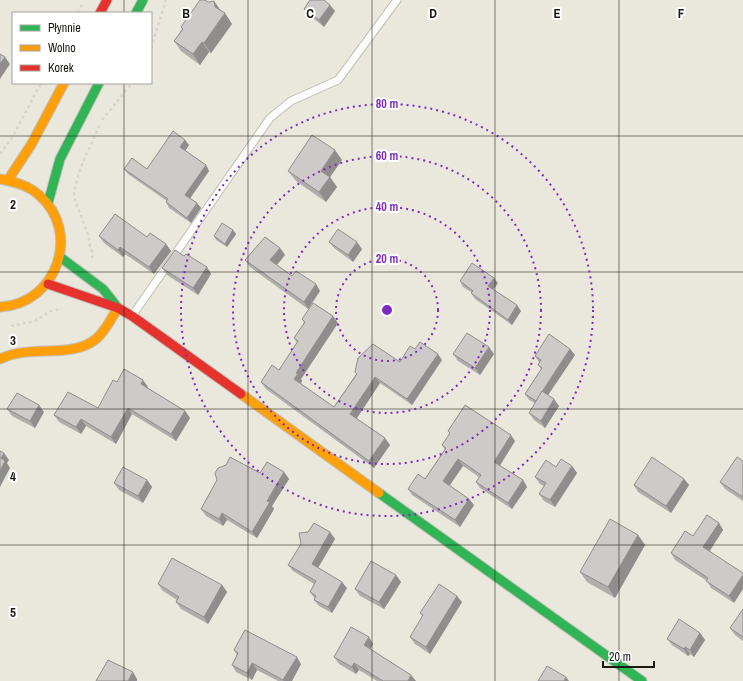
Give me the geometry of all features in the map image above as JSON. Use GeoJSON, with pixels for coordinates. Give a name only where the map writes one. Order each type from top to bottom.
{"type":"FeatureCollection","features":[{"type":"Feature","properties":{"kind":"street"},"geometry":{"type":"LineString","coordinates":[[101,12],[107,0]]}},
{"type":"Feature","properties":{"kind":"street"},"geometry":{"type":"LineString","coordinates":[[136,12],[142,0]]}},
{"type":"Feature","properties":{"kind":"street"},"geometry":{"type":"LineString","coordinates":[[0,307],[20,303],[35,295],[48,284],[60,257],[62,238],[59,226],[48,203],[37,192],[23,184],[4,179],[31,145],[63,84]]}},
{"type":"Feature","properties":{"kind":"street"},"geometry":{"type":"LineString","coordinates":[[48,203],[60,159],[98,84]]}},
{"type":"Feature","properties":{"kind":"street"},"geometry":{"type":"LineString","coordinates":[[60,257],[103,289],[118,308]]}},
{"type":"Feature","properties":{"kind":"street"},"geometry":{"type":"LineString","coordinates":[[48,284],[118,308],[132,316],[642,681]]}},
{"type":"Feature","properties":{"kind":"street"},"geometry":{"type":"LineString","coordinates":[[0,359],[15,353],[83,347],[98,338],[118,308]]}},
{"type":"Feature","properties":{"kind":"lane"},"geometry":{"type":"LineString","coordinates":[[132,316],[270,118],[291,101],[338,80],[397,0]]}},
{"type":"Feature","properties":{"kind":"path"},"geometry":{"type":"LineString","coordinates":[[78,12],[84,0]]}},
{"type":"Feature","properties":{"kind":"path"},"geometry":{"type":"LineString","coordinates":[[152,45],[166,0]]}},
{"type":"Feature","properties":{"kind":"path"},"geometry":{"type":"LineString","coordinates":[[0,154],[13,136],[40,84]]}},
{"type":"Feature","properties":{"kind":"path"},"geometry":{"type":"LineString","coordinates":[[89,266],[93,254],[86,225],[75,201],[76,181],[103,118],[131,84]]}},
{"type":"Feature","properties":{"kind":"path"},"geometry":{"type":"LineString","coordinates":[[5,326],[35,321],[52,311],[68,308]]}},
{"type":"Feature","properties":{"kind":"building"},"geometry":{"type":"Polygon","coordinates":[[[200,0],[205,0],[208,2],[214,1],[215,7],[225,13],[204,43],[202,42],[193,54],[174,41],[183,29],[181,27],[200,0]]]}},
{"type":"Feature","properties":{"kind":"building"},"geometry":{"type":"Polygon","coordinates":[[[310,0],[324,0],[330,5],[319,20],[304,9],[310,0]]]}},
{"type":"Feature","properties":{"kind":"building"},"geometry":{"type":"Polygon","coordinates":[[[0,54],[5,57],[0,64],[0,54]]]}},
{"type":"Feature","properties":{"kind":"building"},"geometry":{"type":"Polygon","coordinates":[[[173,131],[185,140],[180,147],[206,165],[185,195],[197,203],[187,218],[166,202],[168,199],[124,169],[132,158],[147,169],[173,131]]]}},
{"type":"Feature","properties":{"kind":"building"},"geometry":{"type":"Polygon","coordinates":[[[312,135],[335,150],[321,171],[330,177],[319,192],[288,171],[312,135]]]}},
{"type":"Feature","properties":{"kind":"building"},"geometry":{"type":"Polygon","coordinates":[[[115,214],[147,237],[150,233],[166,244],[149,267],[120,247],[118,250],[99,236],[115,214]]]}},
{"type":"Feature","properties":{"kind":"building"},"geometry":{"type":"Polygon","coordinates":[[[222,223],[233,230],[225,244],[214,236],[222,223]]]}},
{"type":"Feature","properties":{"kind":"building"},"geometry":{"type":"Polygon","coordinates":[[[338,229],[357,242],[348,255],[329,242],[338,229]]]}},
{"type":"Feature","properties":{"kind":"building"},"geometry":{"type":"Polygon","coordinates":[[[265,237],[280,248],[270,260],[292,276],[296,271],[316,284],[304,302],[245,260],[265,237]]]}},
{"type":"Feature","properties":{"kind":"building"},"geometry":{"type":"Polygon","coordinates":[[[175,250],[184,256],[186,254],[207,267],[193,288],[162,268],[175,250]]]}},
{"type":"Feature","properties":{"kind":"building"},"geometry":{"type":"Polygon","coordinates":[[[472,263],[494,278],[488,286],[517,305],[508,320],[471,293],[473,291],[460,281],[472,263]]]}},
{"type":"Feature","properties":{"kind":"building"},"geometry":{"type":"Polygon","coordinates":[[[313,303],[333,316],[296,373],[298,374],[294,379],[334,407],[357,374],[355,372],[358,358],[373,344],[400,362],[410,346],[415,349],[420,342],[438,354],[407,399],[375,377],[350,414],[385,438],[369,461],[261,382],[272,365],[279,370],[298,341],[294,338],[305,322],[302,319],[313,303]]]}},
{"type":"Feature","properties":{"kind":"building"},"geometry":{"type":"Polygon","coordinates":[[[467,333],[489,347],[475,368],[453,354],[467,333]]]}},
{"type":"Feature","properties":{"kind":"building"},"geometry":{"type":"Polygon","coordinates":[[[549,334],[570,349],[536,401],[525,394],[542,368],[538,365],[541,360],[535,356],[549,334]]]}},
{"type":"Feature","properties":{"kind":"building"},"geometry":{"type":"Polygon","coordinates":[[[124,369],[143,380],[141,384],[185,411],[171,434],[128,408],[111,437],[81,419],[76,427],[54,415],[68,392],[98,408],[113,380],[117,382],[124,369]]]}},
{"type":"Feature","properties":{"kind":"building"},"geometry":{"type":"Polygon","coordinates":[[[542,391],[554,399],[541,421],[529,413],[542,391]]]}},
{"type":"Feature","properties":{"kind":"building"},"geometry":{"type":"Polygon","coordinates":[[[17,393],[39,405],[30,421],[7,409],[17,393]]]}},
{"type":"Feature","properties":{"kind":"building"},"geometry":{"type":"Polygon","coordinates":[[[465,405],[511,435],[494,462],[523,480],[508,503],[476,482],[481,475],[458,459],[443,481],[469,499],[455,520],[408,489],[418,474],[425,479],[446,448],[442,445],[450,433],[448,431],[465,405]]]}},
{"type":"Feature","properties":{"kind":"building"},"geometry":{"type":"Polygon","coordinates":[[[0,451],[4,453],[1,458],[5,461],[0,471],[0,451]]]}},
{"type":"Feature","properties":{"kind":"building"},"geometry":{"type":"Polygon","coordinates":[[[230,457],[260,473],[267,462],[284,472],[267,501],[270,502],[252,532],[222,513],[219,519],[201,509],[217,480],[215,473],[218,468],[226,465],[230,457]]]}},
{"type":"Feature","properties":{"kind":"building"},"geometry":{"type":"Polygon","coordinates":[[[652,457],[684,479],[666,506],[634,485],[652,457]]]}},
{"type":"Feature","properties":{"kind":"building"},"geometry":{"type":"Polygon","coordinates":[[[737,457],[743,461],[743,497],[720,482],[737,457]]]}},
{"type":"Feature","properties":{"kind":"building"},"geometry":{"type":"Polygon","coordinates":[[[561,459],[572,466],[550,500],[539,494],[546,483],[535,477],[546,460],[556,467],[561,459]]]}},
{"type":"Feature","properties":{"kind":"building"},"geometry":{"type":"Polygon","coordinates":[[[123,467],[147,480],[138,496],[114,483],[123,467]]]}},
{"type":"Feature","properties":{"kind":"building"},"geometry":{"type":"Polygon","coordinates":[[[707,515],[719,523],[703,547],[743,573],[729,596],[706,581],[708,578],[671,553],[685,531],[693,536],[707,515]]]}},
{"type":"Feature","properties":{"kind":"building"},"geometry":{"type":"Polygon","coordinates":[[[610,519],[638,535],[608,587],[580,572],[610,519]]]}},
{"type":"Feature","properties":{"kind":"building"},"geometry":{"type":"Polygon","coordinates":[[[314,523],[330,532],[312,564],[342,582],[328,607],[314,600],[316,596],[310,592],[316,581],[288,565],[301,544],[299,533],[308,532],[314,523]]]}},
{"type":"Feature","properties":{"kind":"building"},"geometry":{"type":"Polygon","coordinates":[[[172,558],[222,585],[204,617],[176,602],[179,597],[158,584],[172,558]]]}},
{"type":"Feature","properties":{"kind":"building"},"geometry":{"type":"Polygon","coordinates":[[[371,561],[396,575],[379,602],[355,589],[371,561]]]}},
{"type":"Feature","properties":{"kind":"building"},"geometry":{"type":"Polygon","coordinates":[[[439,584],[457,596],[426,647],[410,637],[423,615],[420,613],[439,584]]]}},
{"type":"Feature","properties":{"kind":"building"},"geometry":{"type":"Polygon","coordinates":[[[743,609],[743,637],[730,628],[743,609]]]}},
{"type":"Feature","properties":{"kind":"building"},"geometry":{"type":"Polygon","coordinates":[[[679,619],[700,633],[690,650],[685,647],[684,649],[667,639],[679,619]]]}},
{"type":"Feature","properties":{"kind":"building"},"geometry":{"type":"Polygon","coordinates":[[[351,627],[369,637],[364,645],[411,675],[408,681],[383,681],[354,663],[352,667],[334,657],[351,627]]]}},
{"type":"Feature","properties":{"kind":"building"},"geometry":{"type":"Polygon","coordinates":[[[245,630],[297,657],[283,680],[252,663],[247,673],[232,665],[238,653],[234,650],[245,630]]]}},
{"type":"Feature","properties":{"kind":"building"},"geometry":{"type":"Polygon","coordinates":[[[108,660],[133,672],[128,681],[96,681],[108,660]]]}},
{"type":"Feature","properties":{"kind":"building"},"geometry":{"type":"Polygon","coordinates":[[[547,666],[566,677],[564,681],[538,681],[547,666]]]}},
{"type":"Feature","properties":{"kind":"traffic: fast"},"geometry":{"type":"LineString","coordinates":[[137,12],[143,0]]}},
{"type":"Feature","properties":{"kind":"traffic: fast"},"geometry":{"type":"LineString","coordinates":[[48,203],[60,159],[98,84]]}},
{"type":"Feature","properties":{"kind":"traffic: fast"},"geometry":{"type":"LineString","coordinates":[[60,257],[103,289],[118,308]]}},
{"type":"Feature","properties":{"kind":"traffic: fast"},"geometry":{"type":"LineString","coordinates":[[379,493],[642,681]]}},
{"type":"Feature","properties":{"kind":"traffic: slow"},"geometry":{"type":"LineString","coordinates":[[8,180],[31,145],[63,84]]}},
{"type":"Feature","properties":{"kind":"traffic: slow"},"geometry":{"type":"LineString","coordinates":[[0,179],[26,186],[39,195],[52,210],[59,228],[61,246],[57,264],[49,280],[36,293],[20,303],[0,307]]}},
{"type":"Feature","properties":{"kind":"traffic: slow"},"geometry":{"type":"LineString","coordinates":[[0,359],[24,352],[63,350],[86,345],[96,339],[103,332],[118,308]]}},
{"type":"Feature","properties":{"kind":"traffic: slow"},"geometry":{"type":"LineString","coordinates":[[241,394],[379,493]]}},
{"type":"Feature","properties":{"kind":"traffic: jam"},"geometry":{"type":"LineString","coordinates":[[101,12],[107,0]]}},
{"type":"Feature","properties":{"kind":"traffic: jam"},"geometry":{"type":"LineString","coordinates":[[48,284],[118,308],[132,316],[241,394]]}}]}
